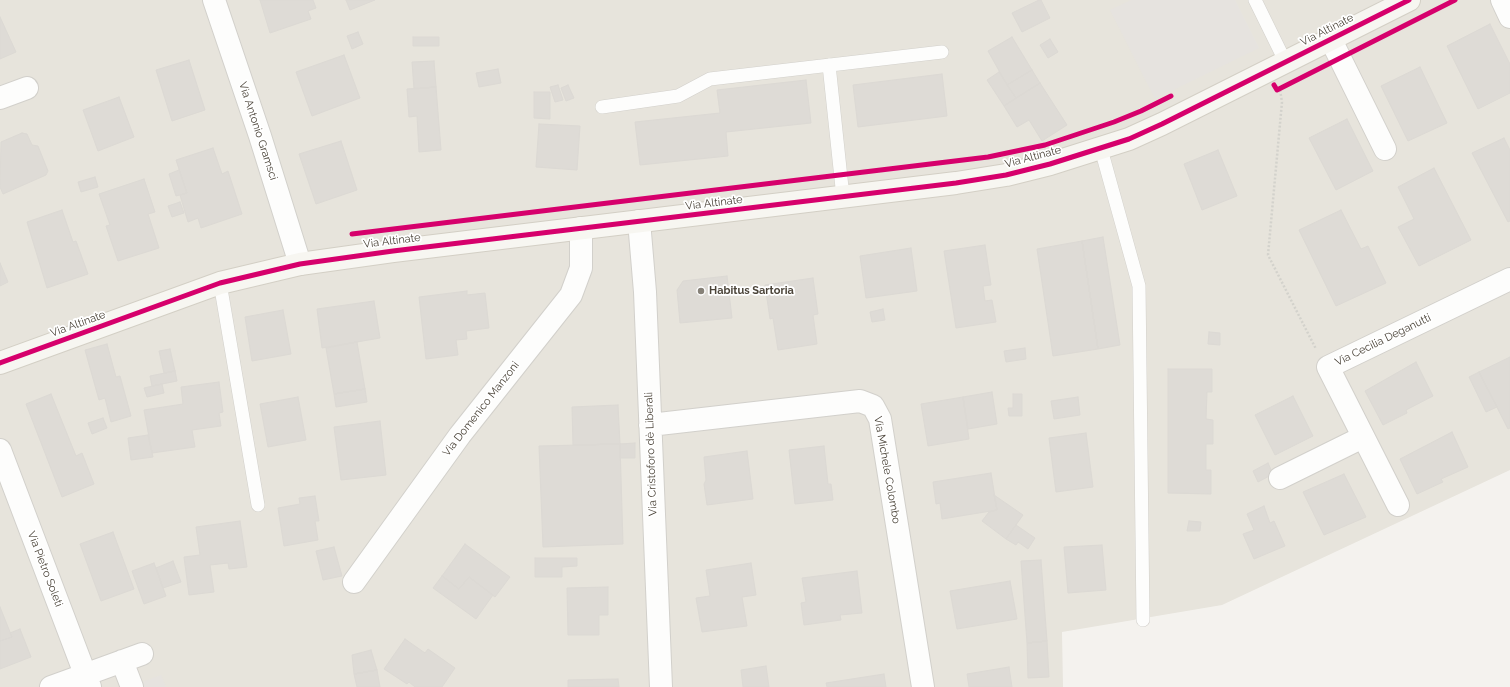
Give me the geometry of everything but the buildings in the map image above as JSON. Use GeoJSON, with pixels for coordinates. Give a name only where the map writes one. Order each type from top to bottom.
{"type":"FeatureCollection","features":[{"type":"Feature","properties":{"kind":"street","name":"Via Antonio Gramsci"},"geometry":{"type":"LineString","coordinates":[[214,0],[260,136],[300,264]]}},
{"type":"Feature","properties":{"kind":"street","name":"Via Altinate"},"geometry":{"type":"LineString","coordinates":[[0,363],[220,283],[300,264],[581,228],[843,197],[1006,175],[1129,139],[1286,63],[1409,0]]}},
{"type":"Feature","properties":{"kind":"street"},"geometry":{"type":"LineString","coordinates":[[1502,0],[1510,17]]}},
{"type":"Feature","properties":{"kind":"street"},"geometry":{"type":"LineString","coordinates":[[1331,40],[1385,149]]}},
{"type":"Feature","properties":{"kind":"street"},"geometry":{"type":"LineString","coordinates":[[0,98],[28,88]]}},
{"type":"Feature","properties":{"kind":"street","name":"Via Cristoforo dè Liberali"},"geometry":{"type":"LineString","coordinates":[[639,221],[645,292],[661,687]]}},
{"type":"Feature","properties":{"kind":"street","name":"Via Domenico Manzoni"},"geometry":{"type":"LineString","coordinates":[[354,582],[460,435],[571,295],[581,268],[581,228]]}},
{"type":"Feature","properties":{"kind":"street","name":"Via Cecilia Deganutti"},"geometry":{"type":"LineString","coordinates":[[1398,505],[1328,367],[1510,278]]}},
{"type":"Feature","properties":{"kind":"street","name":"Via Michele Colombo"},"geometry":{"type":"LineString","coordinates":[[650,425],[860,401],[873,406],[880,419],[923,687]]}},
{"type":"Feature","properties":{"kind":"street"},"geometry":{"type":"LineString","coordinates":[[1280,478],[1363,437]]}},
{"type":"Feature","properties":{"kind":"street","name":"Via Pietro Soleti"},"geometry":{"type":"LineString","coordinates":[[0,450],[87,681]]}},
{"type":"Feature","properties":{"kind":"street"},"geometry":{"type":"LineString","coordinates":[[51,687],[87,681],[122,661],[142,654]]}},
{"type":"Feature","properties":{"kind":"street"},"geometry":{"type":"LineString","coordinates":[[122,661],[132,687]]}},
{"type":"Feature","properties":{"kind":"lane"},"geometry":{"type":"LineString","coordinates":[[1255,0],[1286,63]]}},
{"type":"Feature","properties":{"kind":"lane"},"geometry":{"type":"LineString","coordinates":[[602,108],[678,96],[710,78],[942,52]]}},
{"type":"Feature","properties":{"kind":"lane"},"geometry":{"type":"LineString","coordinates":[[829,65],[843,197]]}},
{"type":"Feature","properties":{"kind":"lane"},"geometry":{"type":"LineString","coordinates":[[1101,148],[1139,286],[1143,620]]}},
{"type":"Feature","properties":{"kind":"lane"},"geometry":{"type":"LineString","coordinates":[[220,283],[258,505]]}},
{"type":"Feature","properties":{"kind":"path"},"geometry":{"type":"LineString","coordinates":[[1274,85],[1277,90],[1286,84]]}},
{"type":"Feature","properties":{"kind":"path"},"geometry":{"type":"LineString","coordinates":[[1280,88],[1282,102],[1268,255],[1309,337],[1328,367]]}},
{"type":"Feature","properties":{"kind":"shaded area"},"geometry":{"type":"Polygon","coordinates":[[[0,0],[1510,0],[1510,470],[1222,605],[1062,632],[1063,687],[0,687],[0,0]]]}},
{"type":"Feature","properties":{"kind":"shaded area"},"geometry":{"type":"Polygon","coordinates":[[[1131,0],[1235,0],[1259,48],[1155,99],[1110,10],[1131,0]]]}},
{"type":"Feature","properties":{"kind":"shaded area"},"geometry":{"type":"Polygon","coordinates":[[[161,675],[166,687],[129,687],[161,675]]]}},
{"type":"Feature","properties":{"kind":"cycle path"},"geometry":{"type":"LineString","coordinates":[[0,363],[220,283],[300,264],[393,251],[956,183],[1006,175],[1050,164],[1129,139],[1162,124],[1409,0]]}},
{"type":"Feature","properties":{"kind":"cycle path"},"geometry":{"type":"LineString","coordinates":[[1274,85],[1277,90],[1455,0]]}},
{"type":"Feature","properties":{"kind":"cycle path"},"geometry":{"type":"LineString","coordinates":[[352,234],[988,157],[1045,145],[1114,122],[1171,96]]}},
{"type":"Feature","properties":{"kind":"place","name":"Habitus Sartoria"},"geometry":{"type":"Point","coordinates":[701,291]}}]}
